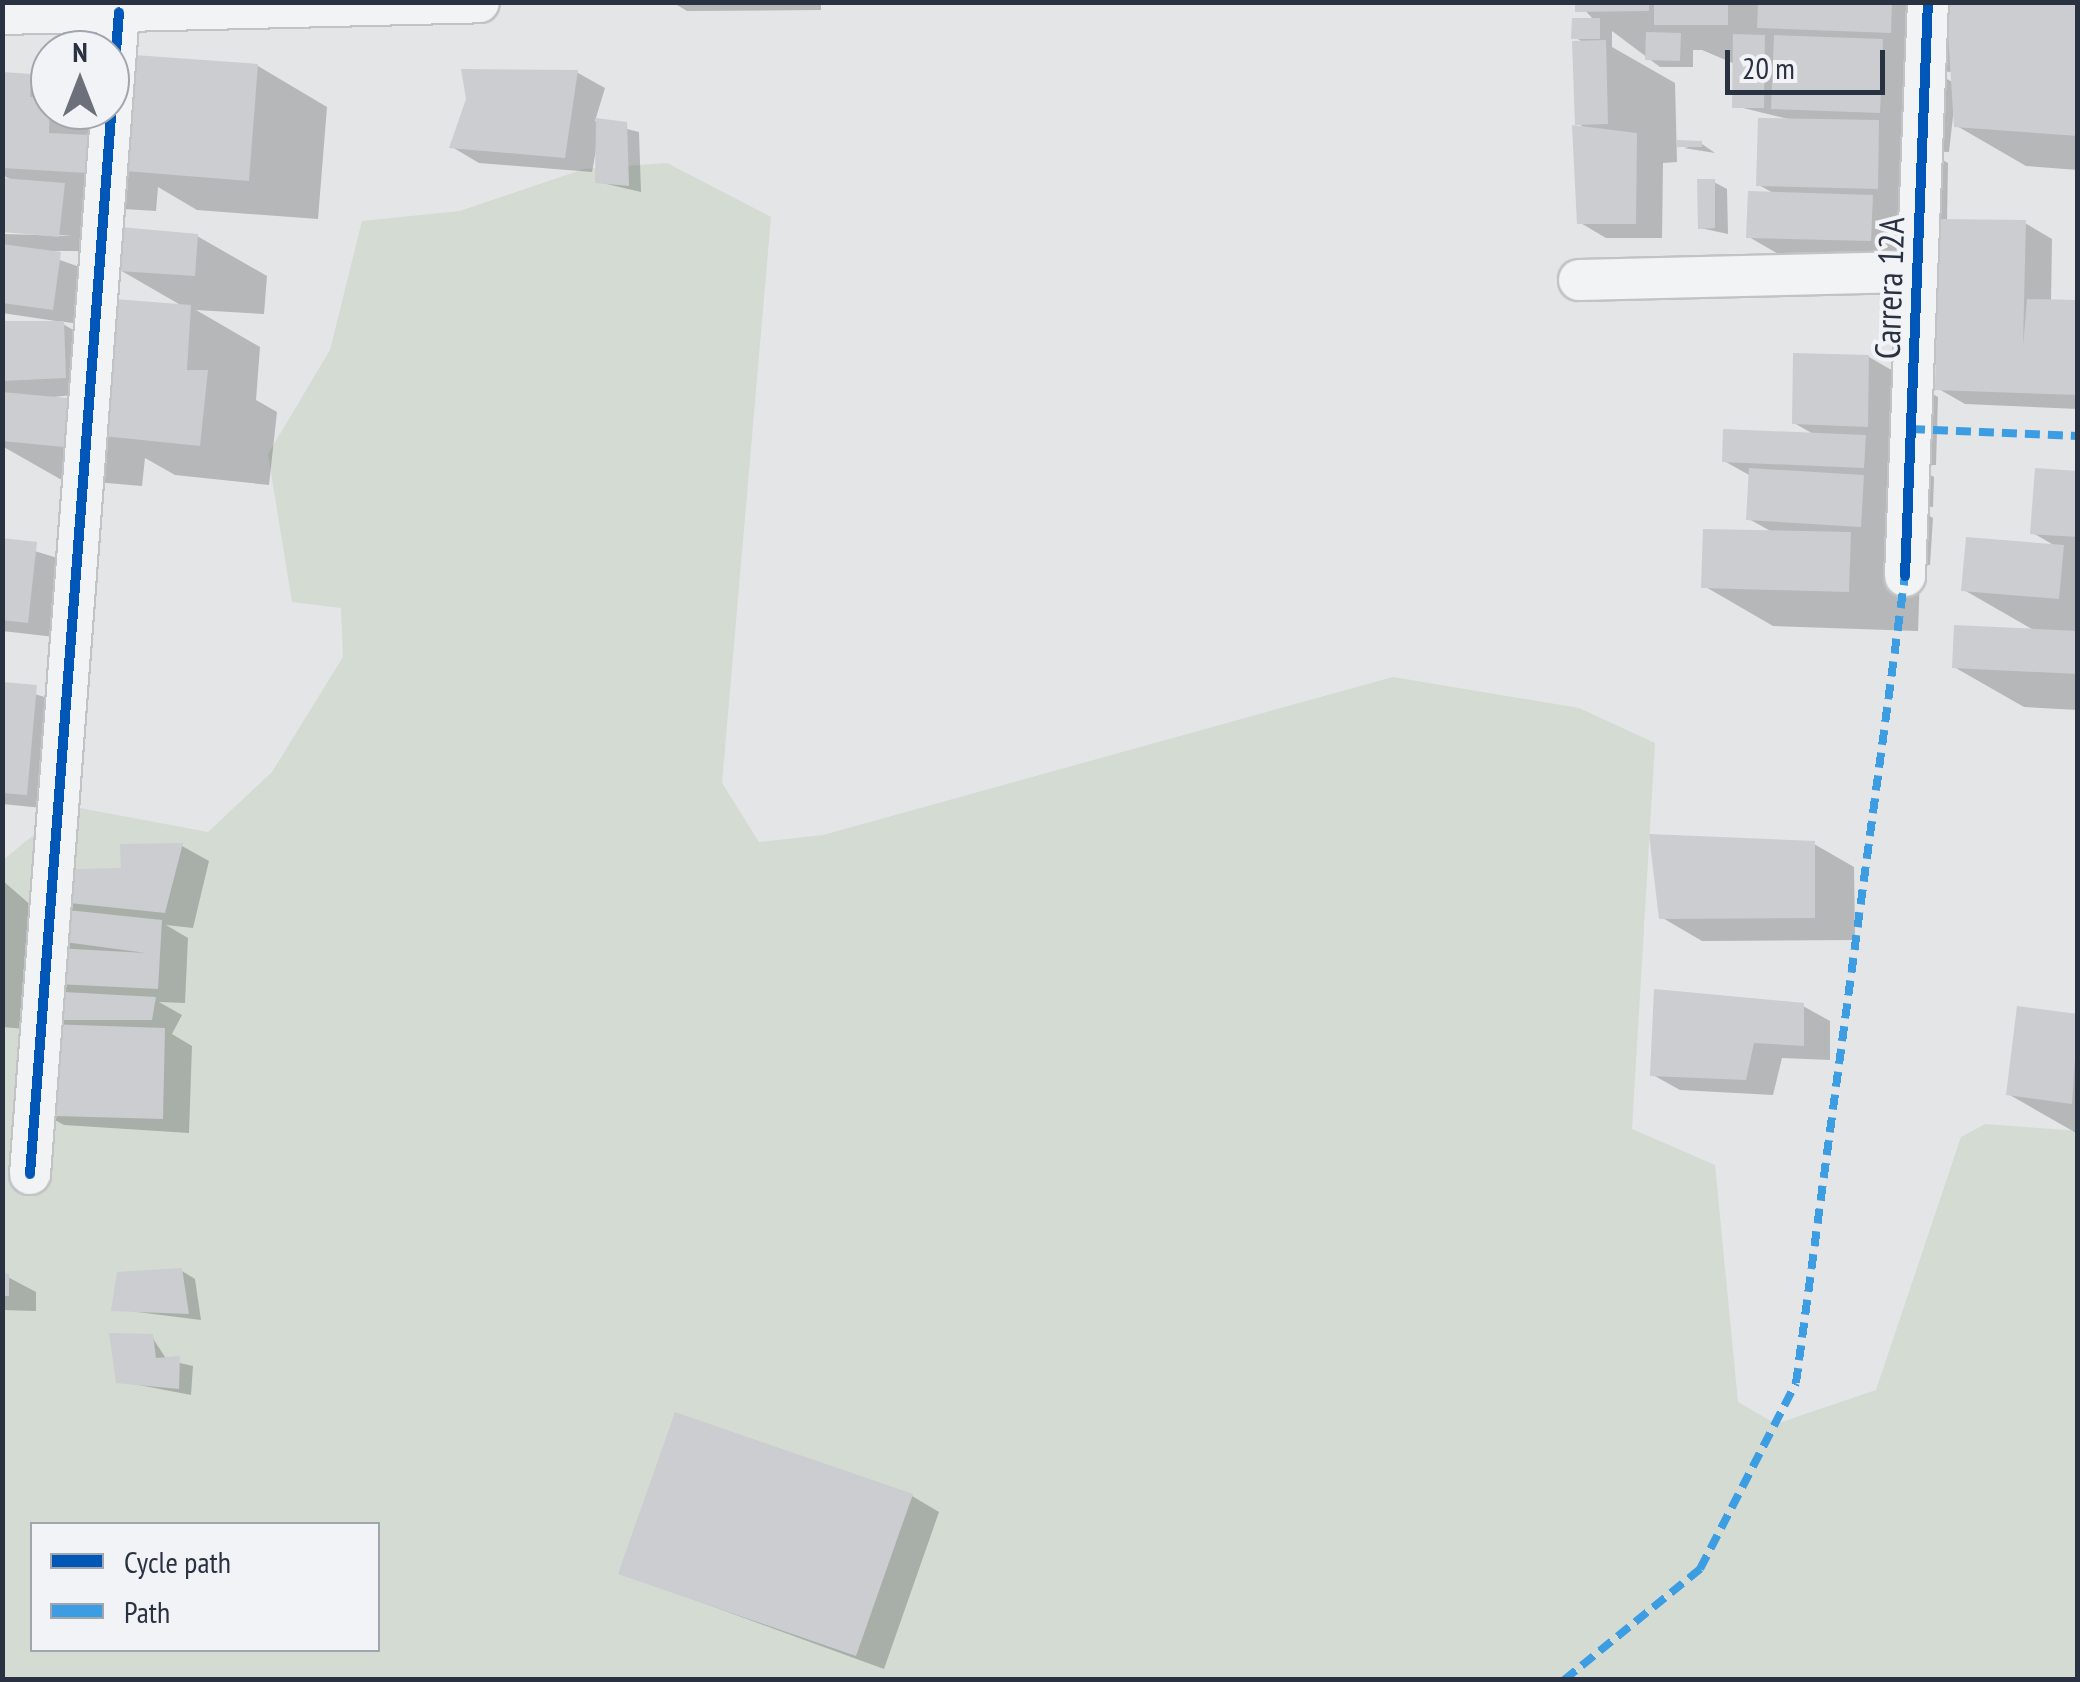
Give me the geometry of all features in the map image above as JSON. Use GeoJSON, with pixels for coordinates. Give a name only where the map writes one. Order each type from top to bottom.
{"type":"FeatureCollection","features":[{"type":"Feature","properties":{"kind":"street"},"geometry":{"type":"LineString","coordinates":[[2,14],[479,2]]}},
{"type":"Feature","properties":{"kind":"street","name":"Carrera 12A"},"geometry":{"type":"LineString","coordinates":[[1905,576],[1928,2]]}},
{"type":"Feature","properties":{"kind":"street"},"geometry":{"type":"LineString","coordinates":[[30,1174],[118,12]]}},
{"type":"Feature","properties":{"kind":"street"},"geometry":{"type":"LineString","coordinates":[[1579,280],[1917,272]]}},
{"type":"Feature","properties":{"kind":"shaded area"},"geometry":{"type":"Polygon","coordinates":[[[667,163],[771,217],[722,783],[759,842],[823,835],[1393,677],[1579,708],[1655,743],[1632,1129],[1715,1165],[1738,1402],[1776,1424],[1876,1390],[1961,1137],[1985,1124],[2077,1131],[2077,1679],[3,1680],[3,860],[69,806],[208,832],[272,772],[343,657],[341,608],[292,602],[268,454],[330,350],[362,221],[460,211],[584,169],[667,163]]]}},
{"type":"Feature","properties":{"kind":"building"},"geometry":{"type":"Polygon","coordinates":[[[1575,2],[1649,2],[1649,11],[1575,12],[1575,2]]]}},
{"type":"Feature","properties":{"kind":"building"},"geometry":{"type":"Polygon","coordinates":[[[1654,2],[1728,2],[1728,25],[1654,25],[1654,2]]]}},
{"type":"Feature","properties":{"kind":"building"},"geometry":{"type":"Polygon","coordinates":[[[1758,2],[1892,2],[1891,33],[1757,28],[1758,2]]]}},
{"type":"Feature","properties":{"kind":"building"},"geometry":{"type":"Polygon","coordinates":[[[1946,2],[2078,2],[2078,136],[1954,127],[1946,2]]]}},
{"type":"Feature","properties":{"kind":"building"},"geometry":{"type":"Polygon","coordinates":[[[1572,18],[1600,18],[1600,39],[1571,39],[1572,18]]]}},
{"type":"Feature","properties":{"kind":"building"},"geometry":{"type":"Polygon","coordinates":[[[1646,32],[1681,33],[1680,61],[1645,60],[1646,32]]]}},
{"type":"Feature","properties":{"kind":"building"},"geometry":{"type":"Polygon","coordinates":[[[1733,34],[1765,35],[1764,108],[1732,108],[1733,34]]]}},
{"type":"Feature","properties":{"kind":"building"},"geometry":{"type":"Polygon","coordinates":[[[1774,35],[1883,39],[1880,113],[1771,109],[1774,35]]]}},
{"type":"Feature","properties":{"kind":"building"},"geometry":{"type":"Polygon","coordinates":[[[1606,40],[1608,124],[1575,125],[1572,41],[1606,40]]]}},
{"type":"Feature","properties":{"kind":"building"},"geometry":{"type":"Polygon","coordinates":[[[134,55],[258,64],[249,181],[125,171],[134,55]]]}},
{"type":"Feature","properties":{"kind":"building"},"geometry":{"type":"Polygon","coordinates":[[[461,69],[578,70],[565,158],[449,148],[466,99],[461,69]]]}},
{"type":"Feature","properties":{"kind":"building"},"geometry":{"type":"Polygon","coordinates":[[[2,72],[30,74],[30,130],[90,135],[87,173],[2,168],[2,72]]]}},
{"type":"Feature","properties":{"kind":"building"},"geometry":{"type":"Polygon","coordinates":[[[596,118],[627,122],[629,186],[595,183],[596,118]]]}},
{"type":"Feature","properties":{"kind":"building"},"geometry":{"type":"Polygon","coordinates":[[[1758,118],[1879,120],[1878,189],[1756,186],[1758,118]]]}},
{"type":"Feature","properties":{"kind":"building"},"geometry":{"type":"Polygon","coordinates":[[[1572,125],[1637,133],[1636,224],[1577,224],[1572,125]]]}},
{"type":"Feature","properties":{"kind":"building"},"geometry":{"type":"Polygon","coordinates":[[[1677,140],[1702,141],[1702,147],[1677,147],[1677,140]]]}},
{"type":"Feature","properties":{"kind":"building"},"geometry":{"type":"Polygon","coordinates":[[[2,178],[65,183],[59,237],[2,232],[2,178]]]}},
{"type":"Feature","properties":{"kind":"building"},"geometry":{"type":"Polygon","coordinates":[[[1697,179],[1715,179],[1715,228],[1698,229],[1697,179]]]}},
{"type":"Feature","properties":{"kind":"building"},"geometry":{"type":"Polygon","coordinates":[[[1748,191],[1873,195],[1871,241],[1746,238],[1748,191]]]}},
{"type":"Feature","properties":{"kind":"building"},"geometry":{"type":"Polygon","coordinates":[[[1939,219],[2026,220],[2023,347],[2027,299],[2078,300],[2078,395],[1935,390],[1939,219]]]}},
{"type":"Feature","properties":{"kind":"building"},"geometry":{"type":"Polygon","coordinates":[[[120,227],[198,234],[195,276],[118,271],[120,227]]]}},
{"type":"Feature","properties":{"kind":"building"},"geometry":{"type":"Polygon","coordinates":[[[2,244],[61,252],[53,310],[2,303],[2,244]]]}},
{"type":"Feature","properties":{"kind":"building"},"geometry":{"type":"Polygon","coordinates":[[[115,299],[191,305],[187,370],[208,370],[200,446],[103,436],[115,299]]]}},
{"type":"Feature","properties":{"kind":"building"},"geometry":{"type":"Polygon","coordinates":[[[2,321],[64,321],[66,378],[2,381],[2,321]]]}},
{"type":"Feature","properties":{"kind":"building"},"geometry":{"type":"Polygon","coordinates":[[[1793,353],[1869,355],[1868,427],[1792,424],[1793,353]]]}},
{"type":"Feature","properties":{"kind":"building"},"geometry":{"type":"Polygon","coordinates":[[[2,392],[78,399],[74,448],[2,441],[2,392]]]}},
{"type":"Feature","properties":{"kind":"building"},"geometry":{"type":"Polygon","coordinates":[[[1723,429],[1866,435],[1864,468],[1722,462],[1723,429]]]}},
{"type":"Feature","properties":{"kind":"building"},"geometry":{"type":"Polygon","coordinates":[[[1749,468],[1864,475],[1861,527],[1746,520],[1749,468]]]}},
{"type":"Feature","properties":{"kind":"building"},"geometry":{"type":"Polygon","coordinates":[[[2035,468],[2078,471],[2078,537],[2030,534],[2035,468]]]}},
{"type":"Feature","properties":{"kind":"building"},"geometry":{"type":"Polygon","coordinates":[[[1703,529],[1851,532],[1849,592],[1701,588],[1703,529]]]}},
{"type":"Feature","properties":{"kind":"building"},"geometry":{"type":"Polygon","coordinates":[[[1966,537],[2064,545],[2059,599],[1961,591],[1966,537]]]}},
{"type":"Feature","properties":{"kind":"building"},"geometry":{"type":"Polygon","coordinates":[[[2,538],[37,542],[28,623],[2,620],[2,538]]]}},
{"type":"Feature","properties":{"kind":"building"},"geometry":{"type":"Polygon","coordinates":[[[1954,625],[2078,631],[2078,674],[1952,668],[1954,625]]]}},
{"type":"Feature","properties":{"kind":"building"},"geometry":{"type":"Polygon","coordinates":[[[2,682],[37,685],[27,795],[2,793],[2,682]]]}},
{"type":"Feature","properties":{"kind":"building"},"geometry":{"type":"Polygon","coordinates":[[[1649,834],[1815,841],[1815,918],[1659,919],[1649,834]]]}},
{"type":"Feature","properties":{"kind":"building"},"geometry":{"type":"Polygon","coordinates":[[[183,843],[165,913],[41,900],[43,870],[121,868],[120,844],[183,843]]]}},
{"type":"Feature","properties":{"kind":"building"},"geometry":{"type":"Polygon","coordinates":[[[39,907],[162,920],[158,989],[36,983],[37,947],[146,953],[35,938],[39,907]]]}},
{"type":"Feature","properties":{"kind":"building"},"geometry":{"type":"Polygon","coordinates":[[[1654,989],[1804,1003],[1804,1046],[1754,1043],[1746,1080],[1650,1076],[1654,989]]]}},
{"type":"Feature","properties":{"kind":"building"},"geometry":{"type":"Polygon","coordinates":[[[27,990],[156,997],[152,1020],[38,1020],[27,990]]]}},
{"type":"Feature","properties":{"kind":"building"},"geometry":{"type":"Polygon","coordinates":[[[2017,1006],[2078,1014],[2072,1104],[2006,1095],[2017,1006]]]}},
{"type":"Feature","properties":{"kind":"building"},"geometry":{"type":"Polygon","coordinates":[[[46,1024],[165,1028],[163,1119],[54,1116],[46,1024]]]}},
{"type":"Feature","properties":{"kind":"building"},"geometry":{"type":"Polygon","coordinates":[[[182,1268],[189,1314],[111,1311],[117,1272],[182,1268]]]}},
{"type":"Feature","properties":{"kind":"building"},"geometry":{"type":"Polygon","coordinates":[[[2,1273],[9,1274],[9,1296],[2,1296],[2,1273]]]}},
{"type":"Feature","properties":{"kind":"building"},"geometry":{"type":"Polygon","coordinates":[[[109,1333],[153,1334],[156,1358],[180,1356],[179,1389],[116,1383],[109,1333]]]}},
{"type":"Feature","properties":{"kind":"building"},"geometry":{"type":"Polygon","coordinates":[[[675,1412],[913,1494],[856,1656],[618,1574],[675,1412]]]}},
{"type":"Feature","properties":{"kind":"marked path"},"geometry":{"type":"LineString","coordinates":[[1910,429],[2078,436]]}},
{"type":"Feature","properties":{"kind":"marked path"},"geometry":{"type":"LineString","coordinates":[[1564,1680],[1700,1569],[1796,1383],[1905,576]]}},
{"type":"Feature","properties":{"kind":"cycle path"},"geometry":{"type":"LineString","coordinates":[[1905,576],[1928,2]]}},
{"type":"Feature","properties":{"kind":"cycle path"},"geometry":{"type":"LineString","coordinates":[[30,1174],[119,12]]}}]}
